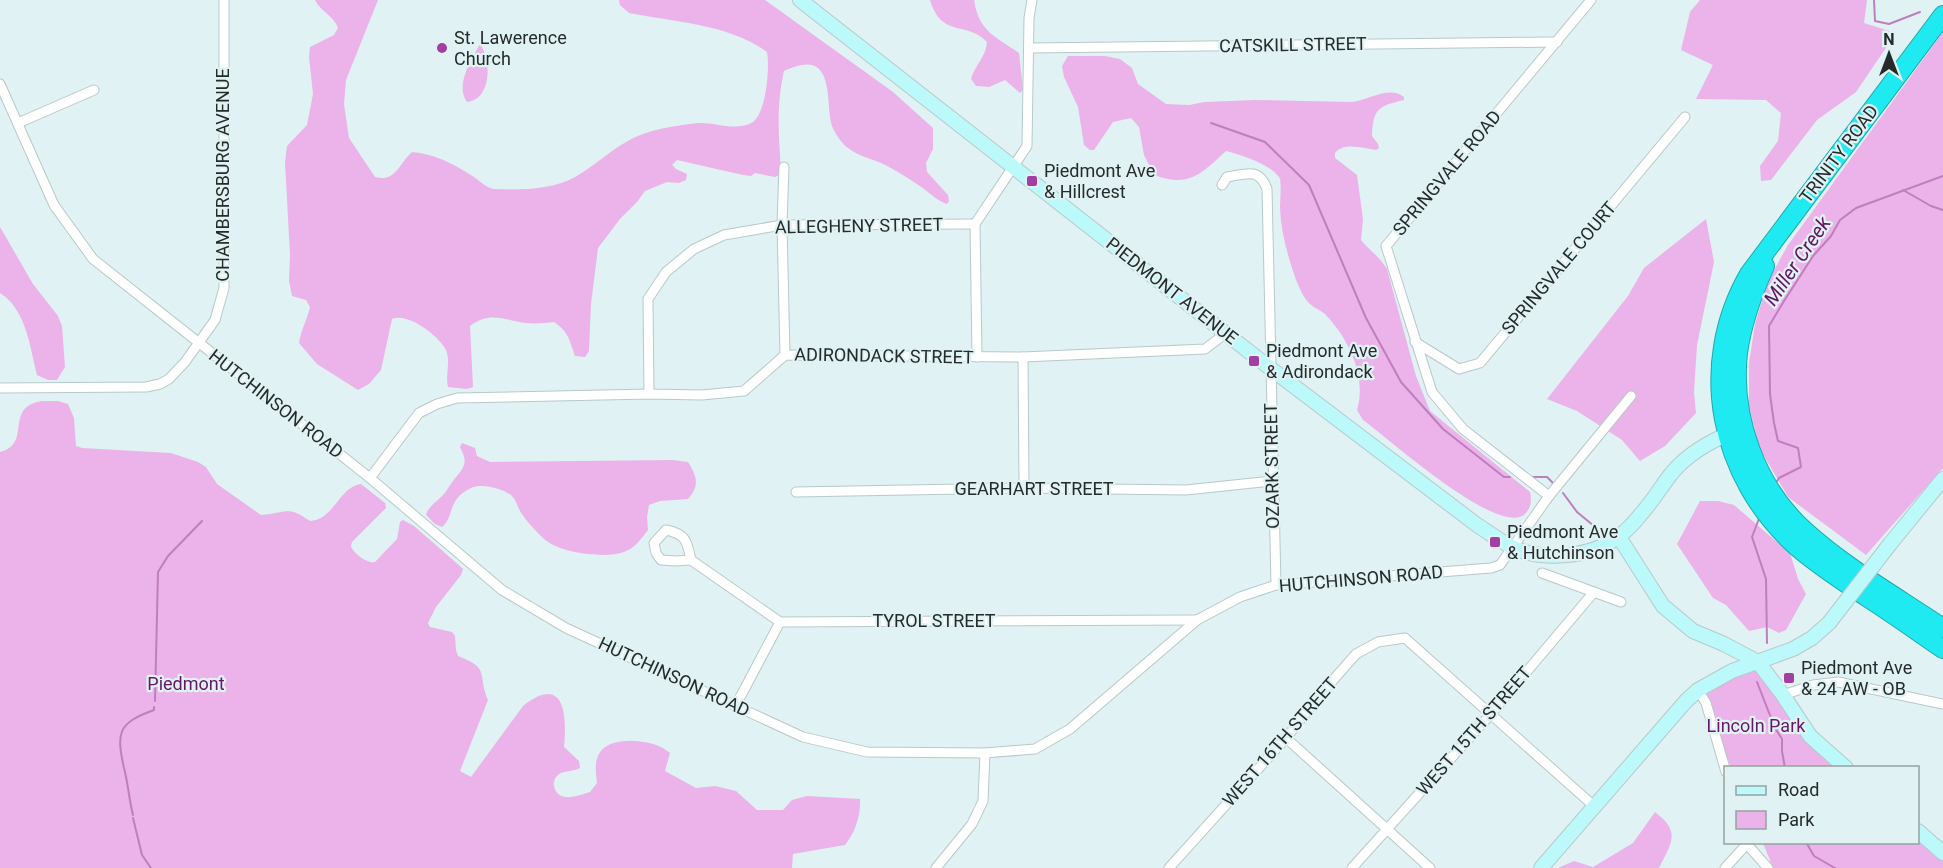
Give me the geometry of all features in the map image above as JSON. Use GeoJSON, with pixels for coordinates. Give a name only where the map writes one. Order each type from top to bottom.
{"type":"FeatureCollection","features":[{"type":"Feature","properties":{"kind":"highway","name":"TRINITY ROAD"},"geometry":{"type":"LineString","coordinates":[[1735,431],[1737,370],[1742,334],[1755,291],[1778,236],[1943,15]]}},
{"type":"Feature","properties":{"kind":"highway"},"geometry":{"type":"LineString","coordinates":[[1735,431],[1750,450],[1778,528],[1814,561],[1943,649]]}},
{"type":"Feature","properties":{"kind":"highway"},"geometry":{"type":"LineString","coordinates":[[1768,500],[1790,515],[1821,544],[1943,628]]}},
{"type":"Feature","properties":{"kind":"main road","name":"PIEDMONT AVENUE"},"geometry":{"type":"LineString","coordinates":[[800,0],[1270,368],[1477,525],[1513,548],[1540,554],[1559,555],[1590,549],[1619,537],[1641,514],[1682,462],[1697,450],[1735,431]]}},
{"type":"Feature","properties":{"kind":"main road"},"geometry":{"type":"LineString","coordinates":[[1541,868],[1698,690],[1732,671],[1793,649],[1812,638],[1829,623],[1943,479]]}},
{"type":"Feature","properties":{"kind":"main road"},"geometry":{"type":"LineString","coordinates":[[1619,537],[1663,606],[1694,631],[1725,644],[1758,662],[1810,736],[1844,766]]}},
{"type":"Feature","properties":{"kind":"main road"},"geometry":{"type":"LineString","coordinates":[[1919,832],[1940,846]]}},
{"type":"Feature","properties":{"kind":"street","name":"CHAMBERSBURG AVENUE"},"geometry":{"type":"LineString","coordinates":[[0,388],[146,387],[160,384],[169,379],[177,370],[214,320],[224,288],[224,0]]}},
{"type":"Feature","properties":{"kind":"street"},"geometry":{"type":"LineString","coordinates":[[977,357],[975,224],[1028,146],[1029,18],[1032,0]]}},
{"type":"Feature","properties":{"kind":"street","name":"SPRINGVALE ROAD"},"geometry":{"type":"LineString","coordinates":[[1549,496],[1463,429],[1432,392],[1386,246],[1591,0]]}},
{"type":"Feature","properties":{"kind":"street","name":"CATSKILL STREET"},"geometry":{"type":"LineString","coordinates":[[1029,48],[1557,42]]}},
{"type":"Feature","properties":{"kind":"street","name":"HUTCHINSON ROAD"},"geometry":{"type":"LineString","coordinates":[[0,84],[54,205],[93,258],[370,478],[502,590],[566,628],[802,737],[867,752],[985,753],[1035,749],[1070,729],[1197,620],[1240,597],[1276,585],[1491,568],[1500,565],[1549,496],[1631,396]]}},
{"type":"Feature","properties":{"kind":"street"},"geometry":{"type":"LineString","coordinates":[[18,123],[94,90]]}},
{"type":"Feature","properties":{"kind":"street","name":"SPRINGVALE COURT"},"geometry":{"type":"LineString","coordinates":[[1416,342],[1459,369],[1480,363],[1684,117]]}},
{"type":"Feature","properties":{"kind":"street"},"geometry":{"type":"LineString","coordinates":[[784,167],[782,225],[785,355]]}},
{"type":"Feature","properties":{"kind":"street","name":"OZARK STREET"},"geometry":{"type":"LineString","coordinates":[[1222,184],[1227,177],[1258,174],[1263,178],[1268,189],[1272,481],[1276,585]]}},
{"type":"Feature","properties":{"kind":"street","name":"ALLEGHENY STREET"},"geometry":{"type":"LineString","coordinates":[[650,394],[648,299],[666,272],[694,249],[724,235],[782,225],[975,224]]}},
{"type":"Feature","properties":{"kind":"street","name":"ADIRONDACK STREET"},"geometry":{"type":"LineString","coordinates":[[370,478],[419,413],[457,398],[702,395],[744,391],[785,355],[1023,357],[1205,349],[1226,333]]}},
{"type":"Feature","properties":{"kind":"street"},"geometry":{"type":"LineString","coordinates":[[1023,357],[1024,488]]}},
{"type":"Feature","properties":{"kind":"street","name":"GEARHART STREET"},"geometry":{"type":"LineString","coordinates":[[796,492],[1024,488],[1186,490],[1272,481]]}},
{"type":"Feature","properties":{"kind":"street"},"geometry":{"type":"LineString","coordinates":[[691,560],[780,622],[736,705]]}},
{"type":"Feature","properties":{"kind":"street"},"geometry":{"type":"LineString","coordinates":[[1542,573],[1621,602]]}},
{"type":"Feature","properties":{"kind":"street","name":"WEST 15TH STREET"},"geometry":{"type":"LineString","coordinates":[[1352,868],[1490,715],[1594,592]]}},
{"type":"Feature","properties":{"kind":"street","name":"TYROL STREET"},"geometry":{"type":"LineString","coordinates":[[780,622],[1197,620]]}},
{"type":"Feature","properties":{"kind":"street","name":"WEST 16TH STREET"},"geometry":{"type":"LineString","coordinates":[[1169,868],[1286,738],[1356,654],[1378,642],[1405,638],[1490,715]]}},
{"type":"Feature","properties":{"kind":"street"},"geometry":{"type":"LineString","coordinates":[[1783,695],[1813,685],[1838,682],[1943,704]]}},
{"type":"Feature","properties":{"kind":"street"},"geometry":{"type":"LineString","coordinates":[[1698,690],[1706,702],[1724,768]]}},
{"type":"Feature","properties":{"kind":"street"},"geometry":{"type":"LineString","coordinates":[[1490,715],[1595,807]]}},
{"type":"Feature","properties":{"kind":"street"},"geometry":{"type":"LineString","coordinates":[[1286,738],[1430,868]]}},
{"type":"Feature","properties":{"kind":"street"},"geometry":{"type":"LineString","coordinates":[[936,868],[972,824],[983,801],[985,753]]}},
{"type":"Feature","properties":{"kind":"street"},"geometry":{"type":"LineString","coordinates":[[1725,868],[1745,844],[1768,868]]}},
{"type":"Feature","properties":{"kind":"green space"},"geometry":{"type":"Polygon","coordinates":[[[315,0],[378,0],[346,80],[344,104],[349,138],[375,177],[393,175],[412,152],[450,163],[494,189],[546,187],[575,177],[619,146],[649,132],[698,123],[747,125],[757,117],[764,100],[768,68],[767,52],[736,35],[719,30],[629,13],[620,5],[619,0],[765,0],[893,92],[933,128],[933,149],[926,163],[927,172],[948,195],[949,201],[947,204],[941,201],[897,172],[845,146],[832,126],[823,74],[815,66],[797,66],[784,71],[781,87],[779,175],[775,177],[755,173],[751,176],[743,175],[677,160],[672,165],[687,174],[686,180],[679,183],[667,182],[645,191],[598,248],[591,304],[589,351],[585,357],[575,356],[570,341],[559,325],[554,322],[529,323],[497,318],[484,319],[470,326],[473,387],[467,389],[448,387],[447,355],[442,344],[430,332],[414,322],[399,318],[392,319],[381,370],[369,384],[358,390],[317,364],[299,343],[310,307],[306,300],[292,296],[289,281],[290,255],[285,162],[287,146],[307,125],[313,94],[310,47],[334,35],[338,28],[334,20],[315,0]]]}},
{"type":"Feature","properties":{"kind":"green space"},"geometry":{"type":"Polygon","coordinates":[[[930,0],[974,0],[976,11],[989,32],[1019,53],[1023,90],[1020,93],[1005,80],[989,87],[976,86],[971,79],[985,52],[987,42],[979,35],[948,25],[941,20],[930,0]]]}},
{"type":"Feature","properties":{"kind":"green space"},"geometry":{"type":"Polygon","coordinates":[[[1700,0],[1867,0],[1864,23],[1896,33],[1856,92],[1817,120],[1771,180],[1761,181],[1760,166],[1778,141],[1781,113],[1766,100],[1696,99],[1713,65],[1681,50],[1690,12],[1700,0]]]}},
{"type":"Feature","properties":{"kind":"green space"},"geometry":{"type":"Polygon","coordinates":[[[1943,32],[1943,468],[1866,555],[1788,497],[1760,449],[1749,407],[1749,363],[1755,324],[1768,281],[1788,245],[1943,32]]]}},
{"type":"Feature","properties":{"kind":"green space"},"geometry":{"type":"Polygon","coordinates":[[[480,44],[484,50],[488,68],[485,86],[482,94],[467,102],[463,80],[480,44]]]}},
{"type":"Feature","properties":{"kind":"green space"},"geometry":{"type":"Polygon","coordinates":[[[1068,56],[1105,56],[1120,59],[1132,68],[1138,84],[1166,104],[1189,105],[1254,100],[1352,102],[1392,92],[1404,97],[1404,100],[1388,104],[1376,114],[1372,136],[1379,148],[1376,150],[1343,148],[1335,153],[1335,158],[1357,175],[1363,219],[1361,240],[1387,269],[1416,376],[1430,411],[1530,492],[1529,509],[1525,514],[1512,518],[1492,512],[1469,499],[1418,464],[1363,420],[1357,410],[1360,385],[1354,359],[1334,324],[1325,314],[1308,302],[1296,280],[1283,236],[1280,182],[1275,172],[1255,161],[1226,151],[1201,172],[1186,179],[1166,179],[1154,175],[1144,155],[1139,127],[1131,118],[1113,122],[1094,150],[1090,150],[1084,145],[1078,107],[1064,77],[1062,66],[1068,56]]]}},
{"type":"Feature","properties":{"kind":"green space"},"geometry":{"type":"Polygon","coordinates":[[[1706,219],[1714,262],[1697,345],[1694,392],[1696,413],[1665,446],[1640,461],[1622,440],[1577,411],[1547,399],[1628,296],[1644,268],[1706,219]]]}},
{"type":"Feature","properties":{"kind":"green space"},"geometry":{"type":"Polygon","coordinates":[[[0,227],[33,284],[58,316],[62,326],[65,367],[57,380],[48,380],[37,375],[26,330],[16,309],[0,293],[0,227]]]}},
{"type":"Feature","properties":{"kind":"green space","name":"Piedmont"},"geometry":{"type":"Polygon","coordinates":[[[42,401],[58,401],[68,404],[74,418],[76,446],[171,453],[198,462],[206,467],[217,484],[261,515],[287,511],[310,521],[318,519],[331,510],[353,486],[361,484],[385,503],[386,508],[352,542],[352,549],[357,555],[364,560],[375,562],[397,539],[400,522],[403,520],[414,526],[461,567],[463,569],[461,575],[436,607],[428,623],[430,627],[452,632],[455,636],[458,656],[475,665],[481,673],[488,700],[460,771],[471,777],[523,706],[537,697],[548,694],[555,696],[560,702],[565,723],[564,747],[579,761],[580,768],[561,773],[555,779],[554,787],[562,796],[572,797],[590,792],[597,783],[596,761],[604,748],[622,741],[644,742],[654,744],[670,753],[665,771],[696,788],[715,786],[736,791],[757,810],[783,810],[792,800],[807,796],[860,799],[858,817],[852,835],[845,845],[793,854],[792,868],[0,868],[0,452],[10,448],[15,442],[24,410],[42,401]]]}},
{"type":"Feature","properties":{"kind":"green space"},"geometry":{"type":"Polygon","coordinates":[[[462,443],[475,448],[477,456],[490,462],[673,460],[688,462],[695,476],[696,485],[688,499],[660,501],[649,505],[648,530],[638,543],[628,550],[605,555],[582,553],[560,548],[544,539],[525,518],[511,495],[491,487],[480,486],[463,492],[455,502],[446,523],[442,527],[435,524],[426,515],[427,512],[444,494],[462,469],[465,462],[460,447],[462,443]]]}},
{"type":"Feature","properties":{"kind":"green space"},"geometry":{"type":"Polygon","coordinates":[[[1700,501],[1718,501],[1734,505],[1790,553],[1798,579],[1806,594],[1786,630],[1779,633],[1767,627],[1749,631],[1726,605],[1713,598],[1677,544],[1700,501]]]}},
{"type":"Feature","properties":{"kind":"green space","name":"Lincoln Park"},"geometry":{"type":"Polygon","coordinates":[[[1758,662],[1810,736],[1845,766],[1731,766],[1698,690],[1758,662]]]}},
{"type":"Feature","properties":{"kind":"green space"},"geometry":{"type":"Polygon","coordinates":[[[1655,812],[1668,826],[1672,838],[1659,868],[1558,868],[1574,861],[1593,867],[1633,843],[1655,812]]]}},
{"type":"Feature","properties":{"kind":"green space"},"geometry":{"type":"Polygon","coordinates":[[[1919,832],[1943,853],[1943,868],[1773,868],[1763,844],[1919,844],[1919,832]]]}},
{"type":"Feature","properties":{"kind":"waterway","name":"Miller Creek"},"geometry":{"type":"LineString","coordinates":[[1874,0],[1875,21],[1889,24],[1920,12]]}},
{"type":"Feature","properties":{"kind":"waterway"},"geometry":{"type":"LineString","coordinates":[[1211,123],[1265,142],[1309,185],[1366,318],[1401,382],[1443,429],[1504,477],[1510,477]]}},
{"type":"Feature","properties":{"kind":"waterway","name":"Miller Creek"},"geometry":{"type":"LineString","coordinates":[[1775,484],[1779,478],[1801,467],[1798,448],[1778,441],[1770,394],[1769,326],[1813,256],[1831,236],[1840,220],[1856,208],[1943,176]]}},
{"type":"Feature","properties":{"kind":"waterway"},"geometry":{"type":"LineString","coordinates":[[1903,190],[1943,210]]}},
{"type":"Feature","properties":{"kind":"waterway"},"geometry":{"type":"LineString","coordinates":[[1531,477],[1547,477],[1553,483]]}},
{"type":"Feature","properties":{"kind":"waterway"},"geometry":{"type":"LineString","coordinates":[[1563,493],[1577,512],[1594,526]]}},
{"type":"Feature","properties":{"kind":"waterway","name":"Miller Creek"},"geometry":{"type":"LineString","coordinates":[[1760,516],[1752,537],[1766,579],[1767,643]]}},
{"type":"Feature","properties":{"kind":"waterway"},"geometry":{"type":"LineString","coordinates":[[155,701],[158,572],[168,556],[202,521]]}},
{"type":"Feature","properties":{"kind":"waterway","name":"Miller Creek"},"geometry":{"type":"LineString","coordinates":[[1757,682],[1775,728],[1782,739],[1785,766]]}},
{"type":"Feature","properties":{"kind":"waterway"},"geometry":{"type":"LineString","coordinates":[[133,815],[120,737],[122,730],[133,719],[154,710],[154,707]]}},
{"type":"Feature","properties":{"kind":"waterway"},"geometry":{"type":"LineString","coordinates":[[133,818],[142,855],[151,868]]}},
{"type":"Feature","properties":{"kind":"waterway","name":"Miller Creek"},"geometry":{"type":"LineString","coordinates":[[1807,844],[1814,856],[1835,868]]}},
{"type":"Feature","properties":{"kind":"place","name":"St. Lawerence Church"},"geometry":{"type":"Point","coordinates":[442,48]}},
{"type":"Feature","properties":{"kind":"place","name":"Piedmont Ave & Hillcrest"},"geometry":{"type":"Point","coordinates":[1032,181]}},
{"type":"Feature","properties":{"kind":"place","name":"Piedmont Ave & Adirondack"},"geometry":{"type":"Point","coordinates":[1254,361]}},
{"type":"Feature","properties":{"kind":"place","name":"Piedmont Ave & Hutchinson"},"geometry":{"type":"Point","coordinates":[1495,542]}},
{"type":"Feature","properties":{"kind":"place","name":"Piedmont Ave & 24 AW - OB"},"geometry":{"type":"Point","coordinates":[1789,678]}}]}
